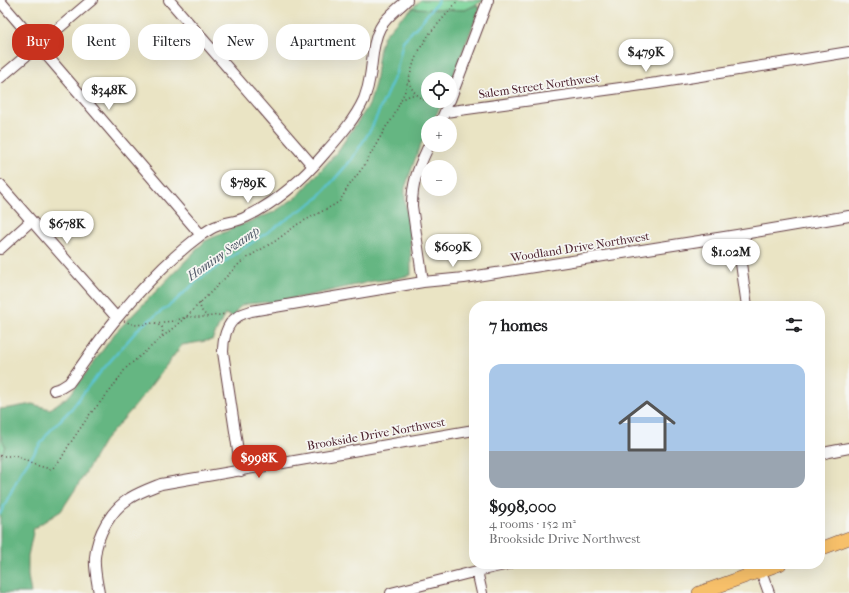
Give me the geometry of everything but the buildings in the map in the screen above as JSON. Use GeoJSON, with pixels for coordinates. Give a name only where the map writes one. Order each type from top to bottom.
{"type":"FeatureCollection","features":[{"type":"Feature","properties":{"kind":"main road"},"geometry":{"type":"LineString","coordinates":[[825,547],[849,538]]}},
{"type":"Feature","properties":{"kind":"main road"},"geometry":{"type":"LineString","coordinates":[[699,593],[766,569]]}},
{"type":"Feature","properties":{"kind":"street"},"geometry":{"type":"LineString","coordinates":[[63,24],[92,0]]}},
{"type":"Feature","properties":{"kind":"street"},"geometry":{"type":"LineString","coordinates":[[168,0],[313,166]]}},
{"type":"Feature","properties":{"kind":"street"},"geometry":{"type":"LineString","coordinates":[[54,390],[69,383],[117,318],[137,295],[160,271],[201,235],[215,226],[244,218],[265,207],[286,193],[313,166],[358,111],[368,87],[374,47],[381,27],[407,0]]}},
{"type":"Feature","properties":{"kind":"street"},"geometry":{"type":"LineString","coordinates":[[457,82],[488,0]]}},
{"type":"Feature","properties":{"kind":"street"},"geometry":{"type":"LineString","coordinates":[[0,1],[20,24]]}},
{"type":"Feature","properties":{"kind":"street","name":"Salem Street Northwest"},"geometry":{"type":"LineString","coordinates":[[445,112],[658,83],[849,52]]}},
{"type":"Feature","properties":{"kind":"street"},"geometry":{"type":"LineString","coordinates":[[0,78],[21,60]]}},
{"type":"Feature","properties":{"kind":"street"},"geometry":{"type":"LineString","coordinates":[[51,60],[201,235]]}},
{"type":"Feature","properties":{"kind":"street"},"geometry":{"type":"LineString","coordinates":[[443,116],[447,108]]}},
{"type":"Feature","properties":{"kind":"street"},"geometry":{"type":"LineString","coordinates":[[423,282],[412,206],[412,188],[427,152]]}},
{"type":"Feature","properties":{"kind":"street"},"geometry":{"type":"LineString","coordinates":[[0,185],[117,318]]}},
{"type":"Feature","properties":{"kind":"street","name":"Woodland Drive Northwest"},"geometry":{"type":"LineString","coordinates":[[235,318],[251,311],[423,282],[464,278],[849,216]]}},
{"type":"Feature","properties":{"kind":"street"},"geometry":{"type":"LineString","coordinates":[[0,249],[31,222]]}},
{"type":"Feature","properties":{"kind":"street"},"geometry":{"type":"LineString","coordinates":[[736,235],[746,301]]}},
{"type":"Feature","properties":{"kind":"street"},"geometry":{"type":"LineString","coordinates":[[235,318],[227,329],[223,348],[241,471]]}},
{"type":"Feature","properties":{"kind":"street","name":"Brookside Drive Northwest"},"geometry":{"type":"LineString","coordinates":[[99,593],[95,565],[96,551],[102,531],[108,520],[118,508],[130,498],[144,490],[161,484],[469,431]]}},
{"type":"Feature","properties":{"kind":"street"},"geometry":{"type":"LineString","coordinates":[[825,453],[849,448]]}},
{"type":"Feature","properties":{"kind":"street"},"geometry":{"type":"LineString","coordinates":[[391,593],[486,569]]}},
{"type":"Feature","properties":{"kind":"street"},"geometry":{"type":"LineString","coordinates":[[477,571],[482,593]]}},
{"type":"Feature","properties":{"kind":"street"},"geometry":{"type":"LineString","coordinates":[[761,571],[769,593]]}},
{"type":"Feature","properties":{"kind":"path"},"geometry":{"type":"LineString","coordinates":[[0,456],[15,456],[32,464],[50,469],[57,465],[90,414],[110,391],[126,368],[186,317],[240,263],[274,242],[298,224],[340,201],[370,157],[386,127],[393,118],[409,79],[414,59],[421,47],[430,33],[458,0]]}},
{"type":"Feature","properties":{"kind":"path"},"geometry":{"type":"LineString","coordinates":[[409,79],[410,85],[416,95],[445,112]]}},
{"type":"Feature","properties":{"kind":"path"},"geometry":{"type":"LineString","coordinates":[[401,100],[411,95],[416,95]]}},
{"type":"Feature","properties":{"kind":"path"},"geometry":{"type":"LineString","coordinates":[[200,302],[201,312],[210,316]]}},
{"type":"Feature","properties":{"kind":"path"},"geometry":{"type":"LineString","coordinates":[[135,325],[174,321],[186,317],[225,314],[235,318]]}},
{"type":"Feature","properties":{"kind":"path"},"geometry":{"type":"LineString","coordinates":[[155,323],[162,327],[163,334],[161,338]]}},
{"type":"Feature","properties":{"kind":"green space"},"geometry":{"type":"Polygon","coordinates":[[[421,0],[485,0],[465,10],[412,8],[421,0]]]}},
{"type":"Feature","properties":{"kind":"green space"},"geometry":{"type":"Polygon","coordinates":[[[476,5],[480,8],[454,72],[421,72],[421,108],[440,108],[436,116],[421,116],[421,144],[405,188],[405,203],[410,225],[411,275],[394,279],[374,281],[307,296],[247,304],[241,306],[236,311],[235,318],[225,314],[212,340],[182,345],[136,405],[104,441],[61,511],[34,528],[28,556],[28,576],[31,593],[0,593],[0,458],[5,446],[0,434],[0,409],[32,404],[50,409],[70,395],[115,333],[205,241],[274,212],[299,195],[337,152],[369,105],[375,84],[379,52],[383,37],[397,21],[412,8],[465,10],[476,5]]]}},
{"type":"Feature","properties":{"kind":"green space"},"geometry":{"type":"Polygon","coordinates":[[[0,434],[5,446],[0,458],[0,434]]]}},
{"type":"Feature","properties":{"kind":"waterway","name":"Hominy Swamp"},"geometry":{"type":"LineString","coordinates":[[0,514],[21,472],[48,433],[72,408],[91,383],[140,327],[174,302],[197,281],[317,199],[352,159],[371,129],[396,73],[403,41],[439,0]]}}]}
